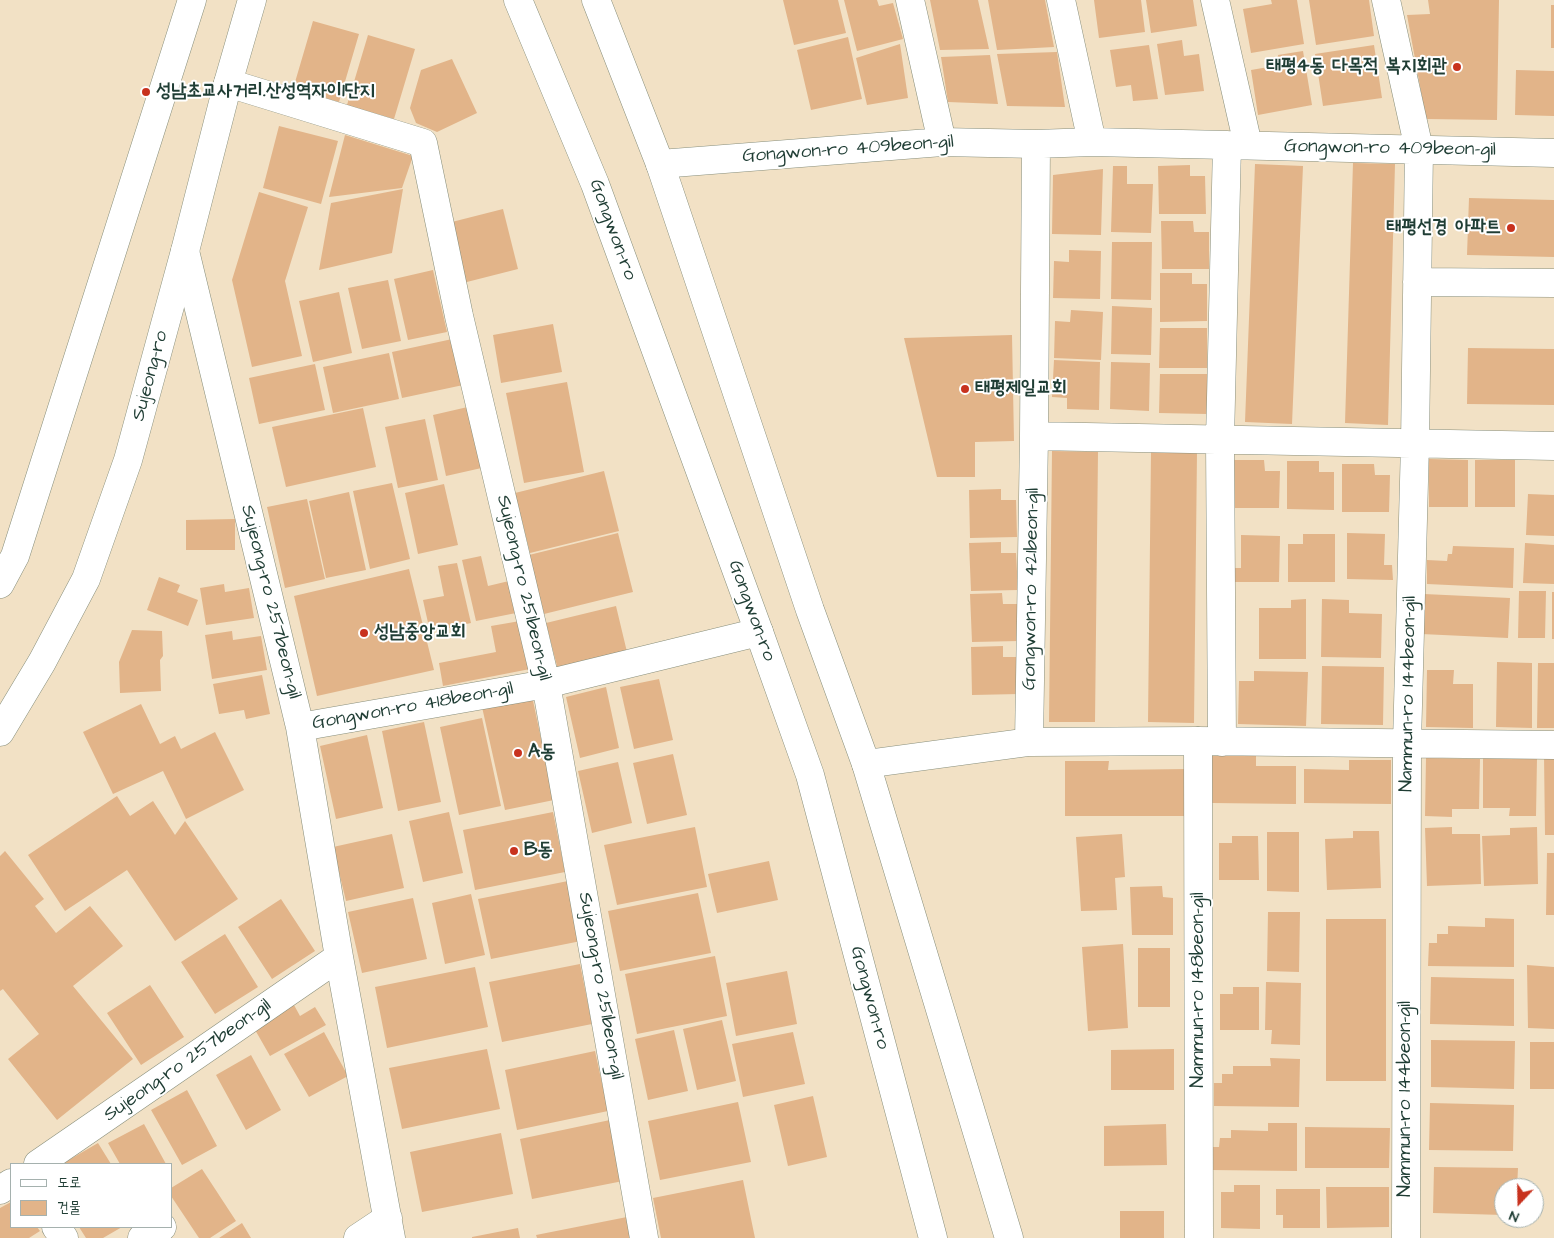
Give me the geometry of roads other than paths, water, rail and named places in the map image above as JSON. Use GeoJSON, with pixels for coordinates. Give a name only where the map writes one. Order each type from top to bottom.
{"type":"FeatureCollection","features":[{"type":"Feature","properties":{"kind":"street"},"geometry":{"type":"LineString","coordinates":[[0,584],[15,556],[192,0]]}},
{"type":"Feature","properties":{"kind":"street","name":"Sujeong-ro"},"geometry":{"type":"LineString","coordinates":[[0,732],[42,662],[86,579],[128,460],[185,251],[228,83],[252,0]]}},
{"type":"Feature","properties":{"kind":"street","name":"Gongwon-ro"},"geometry":{"type":"LineString","coordinates":[[518,0],[595,184],[810,775],[933,1238]]}},
{"type":"Feature","properties":{"kind":"street"},"geometry":{"type":"LineString","coordinates":[[596,0],[660,164],[810,610],[866,764],[1009,1238]]}},
{"type":"Feature","properties":{"kind":"street"},"geometry":{"type":"LineString","coordinates":[[910,0],[942,142]]}},
{"type":"Feature","properties":{"kind":"street"},"geometry":{"type":"LineString","coordinates":[[1061,0],[1092,142]]}},
{"type":"Feature","properties":{"kind":"street"},"geometry":{"type":"LineString","coordinates":[[1210,742],[1220,440],[1237,145],[1215,0]]}},
{"type":"Feature","properties":{"kind":"street","name":"Nammun-ro 144beon-gil"},"geometry":{"type":"LineString","coordinates":[[1386,0],[1419,149],[1415,444],[1407,743],[1406,1238]]}},
{"type":"Feature","properties":{"kind":"street","name":"Sujeong-ro 251beon-gil"},"geometry":{"type":"LineString","coordinates":[[228,83],[423,143],[459,316],[546,684],[644,1238]]}},
{"type":"Feature","properties":{"kind":"street","name":"Gongwon-ro 409beon-gil"},"geometry":{"type":"LineString","coordinates":[[660,164],[942,142],[1036,144],[1092,142],[1554,153]]}},
{"type":"Feature","properties":{"kind":"street"},"geometry":{"type":"LineString","coordinates":[[1036,144],[1034,436],[1554,446]]}},
{"type":"Feature","properties":{"kind":"street","name":"Sujeong-ro 257beon-gil"},"geometry":{"type":"LineString","coordinates":[[185,251],[300,727],[339,957],[390,1228],[358,1238]]}},
{"type":"Feature","properties":{"kind":"street"},"geometry":{"type":"LineString","coordinates":[[1417,282],[1554,283]]}},
{"type":"Feature","properties":{"kind":"street","name":"Gongwon-ro 421beon-gil"},"geometry":{"type":"LineString","coordinates":[[1029,742],[1034,436]]}},
{"type":"Feature","properties":{"kind":"street","name":"Gongwon-ro 418beon-gil"},"geometry":{"type":"LineString","coordinates":[[300,727],[546,684],[759,632]]}},
{"type":"Feature","properties":{"kind":"street"},"geometry":{"type":"LineString","coordinates":[[866,764],[1029,742],[1554,745]]}},
{"type":"Feature","properties":{"kind":"street","name":"Nammun-ro 148beon-gil"},"geometry":{"type":"LineString","coordinates":[[1199,1238],[1210,742]]}},
{"type":"Feature","properties":{"kind":"street","name":"Sujeong-ro 257beon-gil"},"geometry":{"type":"LineString","coordinates":[[39,1163],[339,957]]}},
{"type":"Feature","properties":{"kind":"street"},"geometry":{"type":"LineString","coordinates":[[172,1223],[182,1238]]}},
{"type":"Feature","properties":{"kind":"street"},"geometry":{"type":"LineString","coordinates":[[142,1238],[160,1228]]}},
{"type":"Feature","properties":{"kind":"place","name":"태평4동 다목적 복지회관"},"geometry":{"type":"Point","coordinates":[1457,67]}},
{"type":"Feature","properties":{"kind":"place","name":"성남초교사거리.산성역자이1단지"},"geometry":{"type":"Point","coordinates":[146,92]}},
{"type":"Feature","properties":{"kind":"place","name":"태평선경 아파트"},"geometry":{"type":"Point","coordinates":[1511,228]}},
{"type":"Feature","properties":{"kind":"place","name":"태평제일교회"},"geometry":{"type":"Point","coordinates":[965,389]}},
{"type":"Feature","properties":{"kind":"place","name":"성남중앙교회"},"geometry":{"type":"Point","coordinates":[364,633]}},
{"type":"Feature","properties":{"kind":"place","name":"A동"},"geometry":{"type":"Point","coordinates":[518,753]}},
{"type":"Feature","properties":{"kind":"place","name":"B동"},"geometry":{"type":"Point","coordinates":[514,851]}}]}
